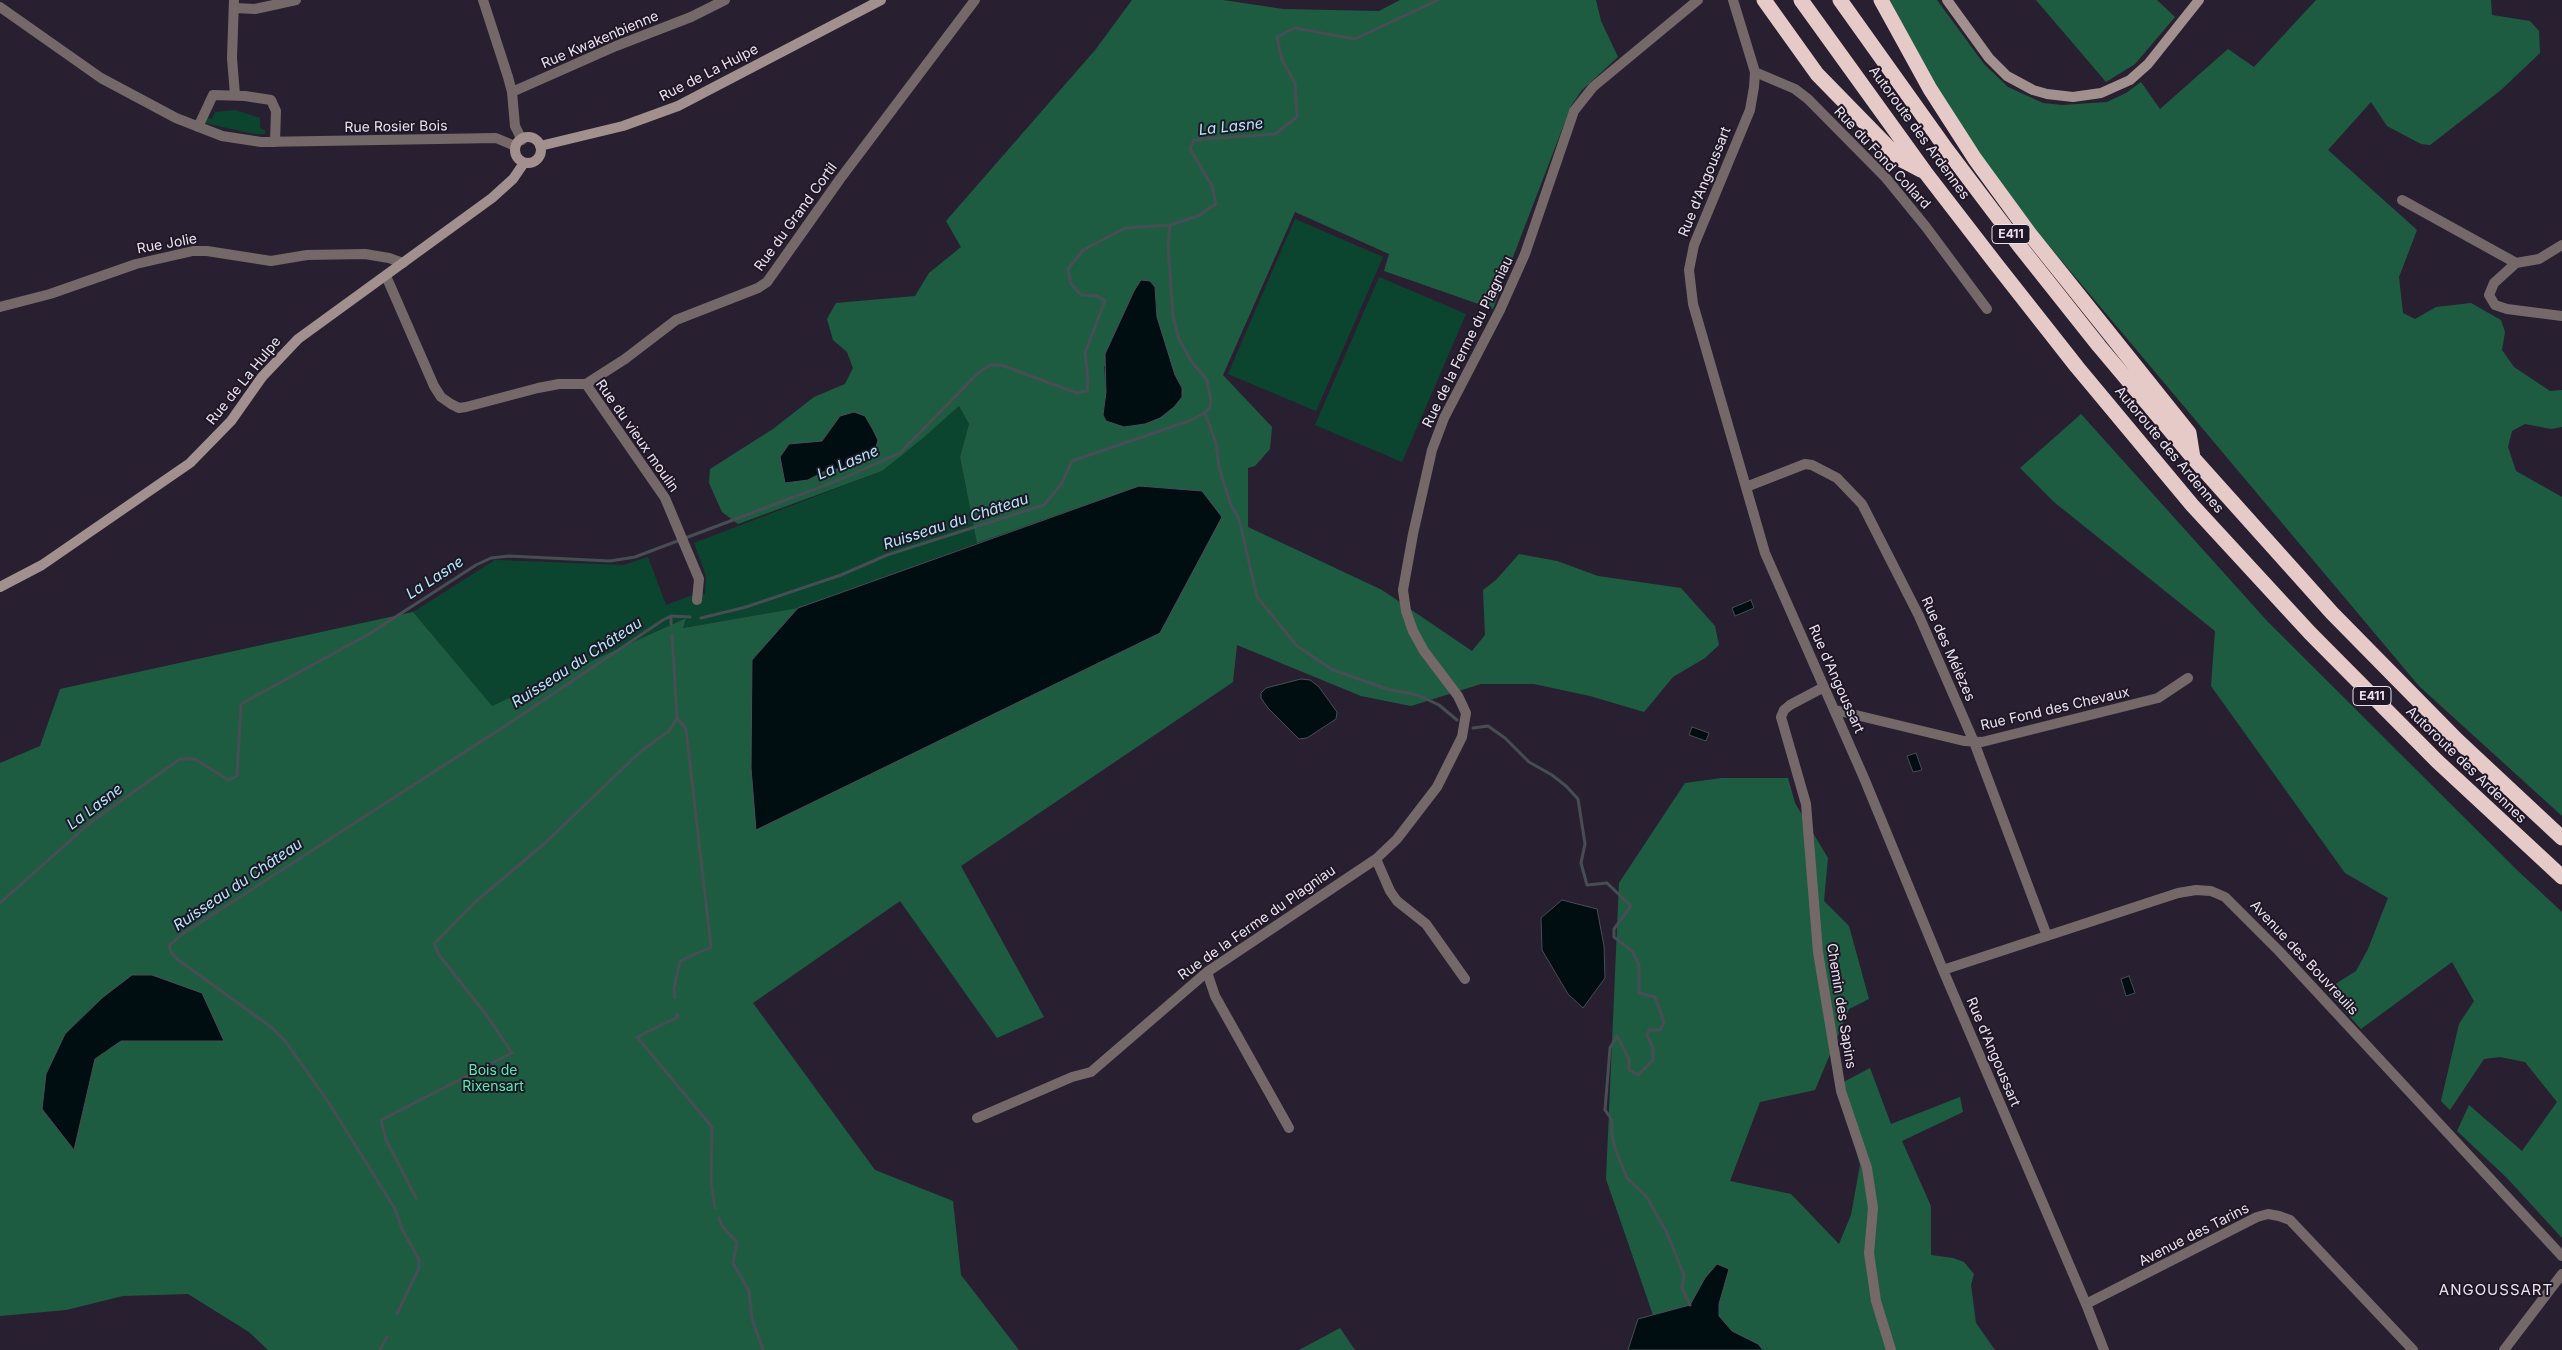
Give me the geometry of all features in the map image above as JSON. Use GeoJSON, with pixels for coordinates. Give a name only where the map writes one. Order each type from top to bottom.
{"type":"FeatureCollection","features":[{"type":"Feature","properties":{"kind":"highway"},"geometry":{"type":"LineString","coordinates":[[1764,0],[1817,74],[1900,159],[1925,172]]}},
{"type":"Feature","properties":{"kind":"highway","name":"Autoroute des Ardennes"},"geometry":{"type":"LineString","coordinates":[[1802,0],[1925,172],[2077,367],[2192,505],[2310,633],[2423,747],[2562,877]]}},
{"type":"Feature","properties":{"kind":"highway","name":"Autoroute des Ardennes"},"geometry":{"type":"LineString","coordinates":[[1840,0],[2012,236],[2099,346],[2194,459],[2339,620],[2457,740],[2562,838]]}},
{"type":"Feature","properties":{"kind":"highway"},"geometry":{"type":"LineString","coordinates":[[1881,0],[1930,89],[1975,159],[2029,234],[2189,433],[2194,459]]}},
{"type":"Feature","properties":{"kind":"street"},"geometry":{"type":"LineString","coordinates":[[235,95],[232,58],[234,4],[255,9],[296,0]]}},
{"type":"Feature","properties":{"kind":"street"},"geometry":{"type":"LineString","coordinates":[[483,0],[512,92],[518,143],[516,156],[524,163],[535,161],[541,152],[540,146],[534,138],[518,143]]}},
{"type":"Feature","properties":{"kind":"street","name":"Rue Kwakenbienne"},"geometry":{"type":"LineString","coordinates":[[512,92],[616,46],[691,17],[725,0]]}},
{"type":"Feature","properties":{"kind":"street","name":"Rue de La Hulpe"},"geometry":{"type":"LineString","coordinates":[[540,146],[623,126],[678,106],[881,0]]}},
{"type":"Feature","properties":{"kind":"street","name":"Rue du Grand Cortil"},"geometry":{"type":"LineString","coordinates":[[586,384],[625,359],[676,320],[758,288],[767,282],[840,179],[974,0]]}},
{"type":"Feature","properties":{"kind":"street","name":"Rue de la Ferme du Plagniau"},"geometry":{"type":"LineString","coordinates":[[977,1118],[1072,1077],[1089,1073],[1208,972],[1376,859],[1397,839],[1437,788],[1462,737],[1467,718],[1458,696],[1424,651],[1413,631],[1406,611],[1402,590],[1428,465],[1444,418],[1500,310],[1525,254],[1574,111],[1593,87],[1698,0]]}},
{"type":"Feature","properties":{"kind":"street","name":"Rue d'Angoussart"},"geometry":{"type":"LineString","coordinates":[[1733,0],[1755,72],[1750,110],[1698,233],[1689,270],[1693,304],[1766,553],[1835,710],[2104,1350]]}},
{"type":"Feature","properties":{"kind":"street"},"geometry":{"type":"LineString","coordinates":[[1947,0],[1989,58],[2007,76],[2040,92],[2073,97],[2100,93],[2130,80],[2148,64],[2199,0]]}},
{"type":"Feature","properties":{"kind":"street","name":"Rue Rosier Bois"},"geometry":{"type":"LineString","coordinates":[[0,7],[101,78],[198,127],[233,139],[275,142],[496,138],[518,143]]}},
{"type":"Feature","properties":{"kind":"street","name":"Rue du Fond Collard"},"geometry":{"type":"LineString","coordinates":[[1755,72],[1795,89],[1808,99],[1886,178],[1926,227],[1987,310]]}},
{"type":"Feature","properties":{"kind":"street"},"geometry":{"type":"LineString","coordinates":[[198,127],[213,95],[235,95],[271,100],[276,111],[275,142]]}},
{"type":"Feature","properties":{"kind":"street"},"geometry":{"type":"LineString","coordinates":[[496,138],[515,126]]}},
{"type":"Feature","properties":{"kind":"street","name":"Rue de La Hulpe"},"geometry":{"type":"LineString","coordinates":[[0,587],[42,565],[190,463],[230,421],[277,358],[298,339],[504,188],[513,180],[524,163]]}},
{"type":"Feature","properties":{"kind":"street"},"geometry":{"type":"LineString","coordinates":[[2402,200],[2516,263]]}},
{"type":"Feature","properties":{"kind":"street"},"geometry":{"type":"LineString","coordinates":[[2562,245],[2539,259],[2516,263],[2494,283],[2489,295],[2491,301],[2507,309],[2562,316]]}},
{"type":"Feature","properties":{"kind":"street","name":"Rue Jolie"},"geometry":{"type":"LineString","coordinates":[[0,307],[50,294],[136,264],[193,251],[207,251],[271,261],[307,255],[364,254],[389,258],[403,263]]}},
{"type":"Feature","properties":{"kind":"street","name":"Rue du vieux moulin"},"geometry":{"type":"LineString","coordinates":[[386,276],[434,386],[441,397],[450,404],[459,408],[466,407],[538,388],[559,384],[586,384],[665,498],[699,579],[696,600]]}},
{"type":"Feature","properties":{"kind":"street","name":"Rue des Mélèzes"},"geometry":{"type":"LineString","coordinates":[[1746,487],[1805,464],[1820,468],[1837,478],[1858,498],[1919,616],[1974,742],[2047,936]]}},
{"type":"Feature","properties":{"kind":"street","name":"Rue Fond des Chevaux"},"geometry":{"type":"LineString","coordinates":[[1835,710],[1974,742],[2158,698],[2188,678]]}},
{"type":"Feature","properties":{"kind":"street","name":"Chemin des Sapins"},"geometry":{"type":"LineString","coordinates":[[1824,687],[1790,704],[1784,710],[1782,717],[1806,804],[1818,952],[1832,1025],[1841,1091],[1867,1168],[1873,1208],[1869,1253],[1876,1301],[1891,1350]]}},
{"type":"Feature","properties":{"kind":"street"},"geometry":{"type":"LineString","coordinates":[[1376,859],[1390,891],[1397,901],[1426,924],[1466,980]]}},
{"type":"Feature","properties":{"kind":"street","name":"Avenue des Bouvreuils"},"geometry":{"type":"LineString","coordinates":[[1943,970],[2178,893],[2204,891],[2225,897],[2279,951],[2562,1256]]}},
{"type":"Feature","properties":{"kind":"street"},"geometry":{"type":"LineString","coordinates":[[1208,972],[1215,996],[1226,1018],[1289,1128]]}},
{"type":"Feature","properties":{"kind":"street","name":"Avenue des Tarins"},"geometry":{"type":"LineString","coordinates":[[2086,1304],[2257,1217],[2268,1214],[2290,1220],[2413,1350]]}},
{"type":"Feature","properties":{"kind":"street"},"geometry":{"type":"LineString","coordinates":[[2504,1350],[2562,1274]]}},
{"type":"Feature","properties":{"kind":"green space","name":"Bois de Rixensart"},"geometry":{"type":"Polygon","coordinates":[[[1132,0],[1223,0],[1283,9],[1379,11],[1400,0],[1596,0],[1601,21],[1618,57],[1582,90],[1571,106],[1493,309],[1384,271],[1389,254],[1295,212],[1223,375],[1272,427],[1270,449],[1255,466],[1248,468],[1248,527],[1382,590],[1472,651],[1485,635],[1483,590],[1496,580],[1519,554],[1557,561],[1598,576],[1681,588],[1715,626],[1719,645],[1705,658],[1673,677],[1644,712],[1590,696],[1534,684],[1481,684],[1411,706],[1361,696],[1237,645],[1233,682],[961,866],[1044,1017],[997,1038],[900,901],[753,1003],[875,1170],[953,1201],[961,1275],[1019,1350],[268,1350],[249,1332],[188,1294],[123,1296],[66,1310],[0,1316],[0,763],[40,746],[60,689],[413,612],[492,706],[686,618],[683,628],[798,608],[752,660],[756,830],[1160,633],[1139,486],[977,543],[960,457],[969,424],[959,406],[882,471],[738,524],[722,512],[709,483],[710,469],[773,429],[814,397],[845,384],[853,368],[847,352],[833,340],[827,319],[836,303],[915,296],[929,273],[961,247],[946,221],[1096,49],[1132,0]],[[1155,287],[1104,367],[1106,392],[1103,415],[1160,418],[1174,407],[1182,397],[1182,388],[1175,375],[1157,317],[1155,287]],[[840,417],[822,441],[811,443],[808,480],[823,472],[841,468],[874,451],[840,417]],[[132,976],[102,998],[65,1034],[74,1150],[95,1059],[121,1041],[224,1041],[132,976]]]}},
{"type":"Feature","properties":{"kind":"green space"},"geometry":{"type":"Polygon","coordinates":[[[1890,0],[1937,0],[1984,64],[2008,87],[2043,103],[2062,105],[2107,102],[2126,93],[2141,82],[2160,109],[2228,49],[2254,67],[2316,0],[2491,0],[2492,15],[2530,21],[2539,31],[2540,53],[2501,90],[2430,145],[2421,144],[2387,126],[2371,102],[2328,150],[2417,230],[2399,277],[2403,313],[2415,319],[2436,307],[2471,303],[2501,320],[2505,332],[2502,350],[2514,367],[2550,391],[2562,390],[2562,427],[2551,429],[2525,424],[2512,431],[2508,447],[2516,471],[2562,497],[2562,816],[2419,686],[2008,197],[1937,91],[1890,0]]]}},
{"type":"Feature","properties":{"kind":"green space"},"geometry":{"type":"Polygon","coordinates":[[[2036,0],[2157,0],[2175,17],[2135,64],[2106,82],[2036,0]]]}},
{"type":"Feature","properties":{"kind":"green space"},"geometry":{"type":"Polygon","coordinates":[[[235,110],[260,118],[260,128],[265,130],[265,134],[254,134],[205,123],[207,118],[212,119],[215,112],[235,110]]]}},
{"type":"Feature","properties":{"kind":"green space"},"geometry":{"type":"Polygon","coordinates":[[[1295,219],[1383,257],[1316,411],[1228,374],[1295,219]]]}},
{"type":"Feature","properties":{"kind":"green space"},"geometry":{"type":"Polygon","coordinates":[[[1379,277],[1466,314],[1402,462],[1315,425],[1379,277]]]}},
{"type":"Feature","properties":{"kind":"green space"},"geometry":{"type":"Polygon","coordinates":[[[959,406],[969,424],[960,457],[977,543],[798,608],[682,628],[685,618],[492,707],[413,612],[495,560],[624,565],[648,557],[666,605],[690,596],[705,594],[706,576],[694,543],[882,471],[959,406]]]}},
{"type":"Feature","properties":{"kind":"green space"},"geometry":{"type":"Polygon","coordinates":[[[2081,414],[2268,622],[2518,871],[2562,912],[2562,1238],[2507,1178],[2457,1131],[2469,1105],[2522,1151],[2557,1102],[2525,1062],[2500,1057],[2484,1059],[2450,1110],[2441,1101],[2459,1024],[2474,1001],[2452,962],[2361,1029],[2326,990],[2356,971],[2368,949],[2388,898],[2345,873],[2211,686],[2215,631],[2054,502],[2020,468],[2081,414]]]}},
{"type":"Feature","properties":{"kind":"green space"},"geometry":{"type":"Polygon","coordinates":[[[1722,778],[1788,778],[1795,803],[1828,858],[1824,901],[1849,926],[1869,999],[1849,1009],[1815,1090],[1760,1102],[1730,1181],[1791,1194],[1839,1244],[1851,1215],[1860,1165],[1838,1085],[1870,1068],[1891,1124],[1960,1097],[1963,1112],[1902,1141],[1931,1206],[1931,1255],[1953,1258],[1964,1262],[1974,1274],[1971,1285],[1976,1323],[1995,1350],[1652,1350],[1663,1344],[1606,1179],[1619,883],[1685,783],[1722,778]]]}},
{"type":"Feature","properties":{"kind":"green space"},"geometry":{"type":"Polygon","coordinates":[[[1340,1328],[1355,1350],[1299,1350],[1340,1328]]]}},
{"type":"Feature","properties":{"kind":"water"},"geometry":{"type":"Polygon","coordinates":[[[1141,280],[1150,281],[1155,287],[1157,317],[1175,375],[1182,388],[1182,397],[1174,407],[1160,418],[1145,424],[1124,427],[1106,421],[1103,415],[1106,392],[1105,354],[1141,280]]]}},
{"type":"Feature","properties":{"kind":"water"},"geometry":{"type":"Polygon","coordinates":[[[854,412],[865,416],[872,428],[878,440],[875,451],[841,468],[823,472],[808,480],[785,483],[780,457],[789,444],[822,441],[840,416],[854,412]]]}},
{"type":"Feature","properties":{"kind":"water"},"geometry":{"type":"Polygon","coordinates":[[[1139,486],[1202,491],[1222,517],[1160,633],[756,830],[751,768],[752,660],[798,608],[1139,486]]]}},
{"type":"Feature","properties":{"kind":"water"},"geometry":{"type":"Polygon","coordinates":[[[1751,600],[1754,608],[1735,616],[1732,608],[1751,600]]]}},
{"type":"Feature","properties":{"kind":"water"},"geometry":{"type":"Polygon","coordinates":[[[1301,679],[1310,680],[1319,687],[1337,712],[1336,719],[1307,738],[1299,739],[1268,708],[1261,698],[1261,693],[1266,688],[1301,679]]]}},
{"type":"Feature","properties":{"kind":"water"},"geometry":{"type":"Polygon","coordinates":[[[1692,727],[1709,733],[1706,741],[1689,735],[1692,727]]]}},
{"type":"Feature","properties":{"kind":"water"},"geometry":{"type":"Polygon","coordinates":[[[1916,753],[1922,770],[1913,772],[1907,756],[1916,753]]]}},
{"type":"Feature","properties":{"kind":"water"},"geometry":{"type":"Polygon","coordinates":[[[1562,900],[1597,909],[1604,946],[1605,978],[1583,1008],[1568,994],[1542,950],[1541,918],[1562,900]]]}},
{"type":"Feature","properties":{"kind":"water"},"geometry":{"type":"Polygon","coordinates":[[[132,975],[152,975],[202,993],[224,1041],[121,1041],[95,1059],[74,1150],[42,1109],[46,1074],[65,1034],[102,998],[132,975]]]}},
{"type":"Feature","properties":{"kind":"water"},"geometry":{"type":"Polygon","coordinates":[[[2129,976],[2135,993],[2126,996],[2121,979],[2129,976]]]}},
{"type":"Feature","properties":{"kind":"water"},"geometry":{"type":"Polygon","coordinates":[[[1717,1264],[1729,1269],[1719,1304],[1719,1316],[1732,1331],[1758,1344],[1763,1350],[1628,1350],[1638,1319],[1690,1305],[1705,1278],[1717,1264]]]}},
{"type":"Feature","properties":{"kind":"waterway","name":"La Lasne"},"geometry":{"type":"LineString","coordinates":[[0,903],[91,822],[180,759],[195,759],[228,780],[237,776],[241,704],[369,634],[476,565],[491,558],[509,556],[610,561],[635,557],[839,480],[900,453],[978,373],[990,365],[1001,365],[1077,393],[1087,391],[1088,380],[1085,353],[1105,301],[1097,296],[1081,295],[1071,284],[1068,269],[1083,250],[1125,228],[1170,225],[1198,216],[1216,204],[1212,186],[1190,149],[1194,140],[1275,134],[1297,117],[1295,83],[1282,60],[1277,37],[1295,28],[1355,39],[1438,0]]}},
{"type":"Feature","properties":{"kind":"waterway","name":"Ruisseau du Château"},"geometry":{"type":"LineString","coordinates":[[701,618],[746,607],[841,575],[887,555],[1044,505],[1062,483],[1072,461],[1189,421],[1203,414],[1210,408],[1211,401],[1207,380],[1191,361],[1179,339],[1173,316],[1168,246],[1170,225]]}},
{"type":"Feature","properties":{"kind":"waterway"},"geometry":{"type":"LineString","coordinates":[[1205,413],[1216,443],[1219,467],[1231,505],[1239,519],[1257,597],[1297,646],[1333,670],[1387,689],[1418,695],[1439,705],[1457,720]]}},
{"type":"Feature","properties":{"kind":"waterway","name":"Ruisseau du Château"},"geometry":{"type":"LineString","coordinates":[[671,616],[671,624]]}},
{"type":"Feature","properties":{"kind":"waterway","name":"Ruisseau du Château"},"geometry":{"type":"LineString","coordinates":[[397,1314],[419,1268],[419,1260],[402,1229],[395,1209],[329,1103],[286,1042],[271,1027],[177,959],[169,946],[181,935],[508,724],[663,620],[671,616],[690,617]]}},
{"type":"Feature","properties":{"kind":"waterway"},"geometry":{"type":"LineString","coordinates":[[672,635],[677,718],[686,729],[711,947],[680,961],[674,988],[675,998]]}},
{"type":"Feature","properties":{"kind":"waterway"},"geometry":{"type":"LineString","coordinates":[[416,1198],[386,1140],[381,1120],[512,1053],[485,1013],[439,955],[434,944],[474,903],[545,843],[640,752],[669,731],[677,718]]}},
{"type":"Feature","properties":{"kind":"waterway"},"geometry":{"type":"LineString","coordinates":[[1473,728],[1488,726],[1505,738],[1529,762],[1552,775],[1566,786],[1578,799],[1585,844],[1581,863],[1587,885],[1607,883],[1631,906],[1614,929],[1614,937],[1632,951],[1639,965],[1639,993],[1655,997],[1664,1022],[1660,1030],[1649,1030],[1647,1035],[1653,1048],[1653,1060],[1638,1075],[1629,1070],[1629,1059],[1617,1036],[1610,1048],[1605,1110],[1612,1120],[1612,1136],[1627,1178],[1646,1196],[1667,1233],[1684,1275],[1682,1288],[1690,1305]]}},
{"type":"Feature","properties":{"kind":"waterway"},"geometry":{"type":"LineString","coordinates":[[677,1014],[678,1017],[637,1037],[712,1127],[711,1182],[715,1208]]}},
{"type":"Feature","properties":{"kind":"waterway"},"geometry":{"type":"LineString","coordinates":[[719,1218],[722,1226],[737,1242],[733,1263],[749,1291],[752,1319],[763,1350]]}},
{"type":"Feature","properties":{"kind":"waterway","name":"Ruisseau du Château"},"geometry":{"type":"LineString","coordinates":[[380,1350],[387,1337]]}},
{"type":"Feature","properties":{"kind":"district","name":"ANGOUSSART"},"geometry":{"type":"Point","coordinates":[2496,1290]}}]}
